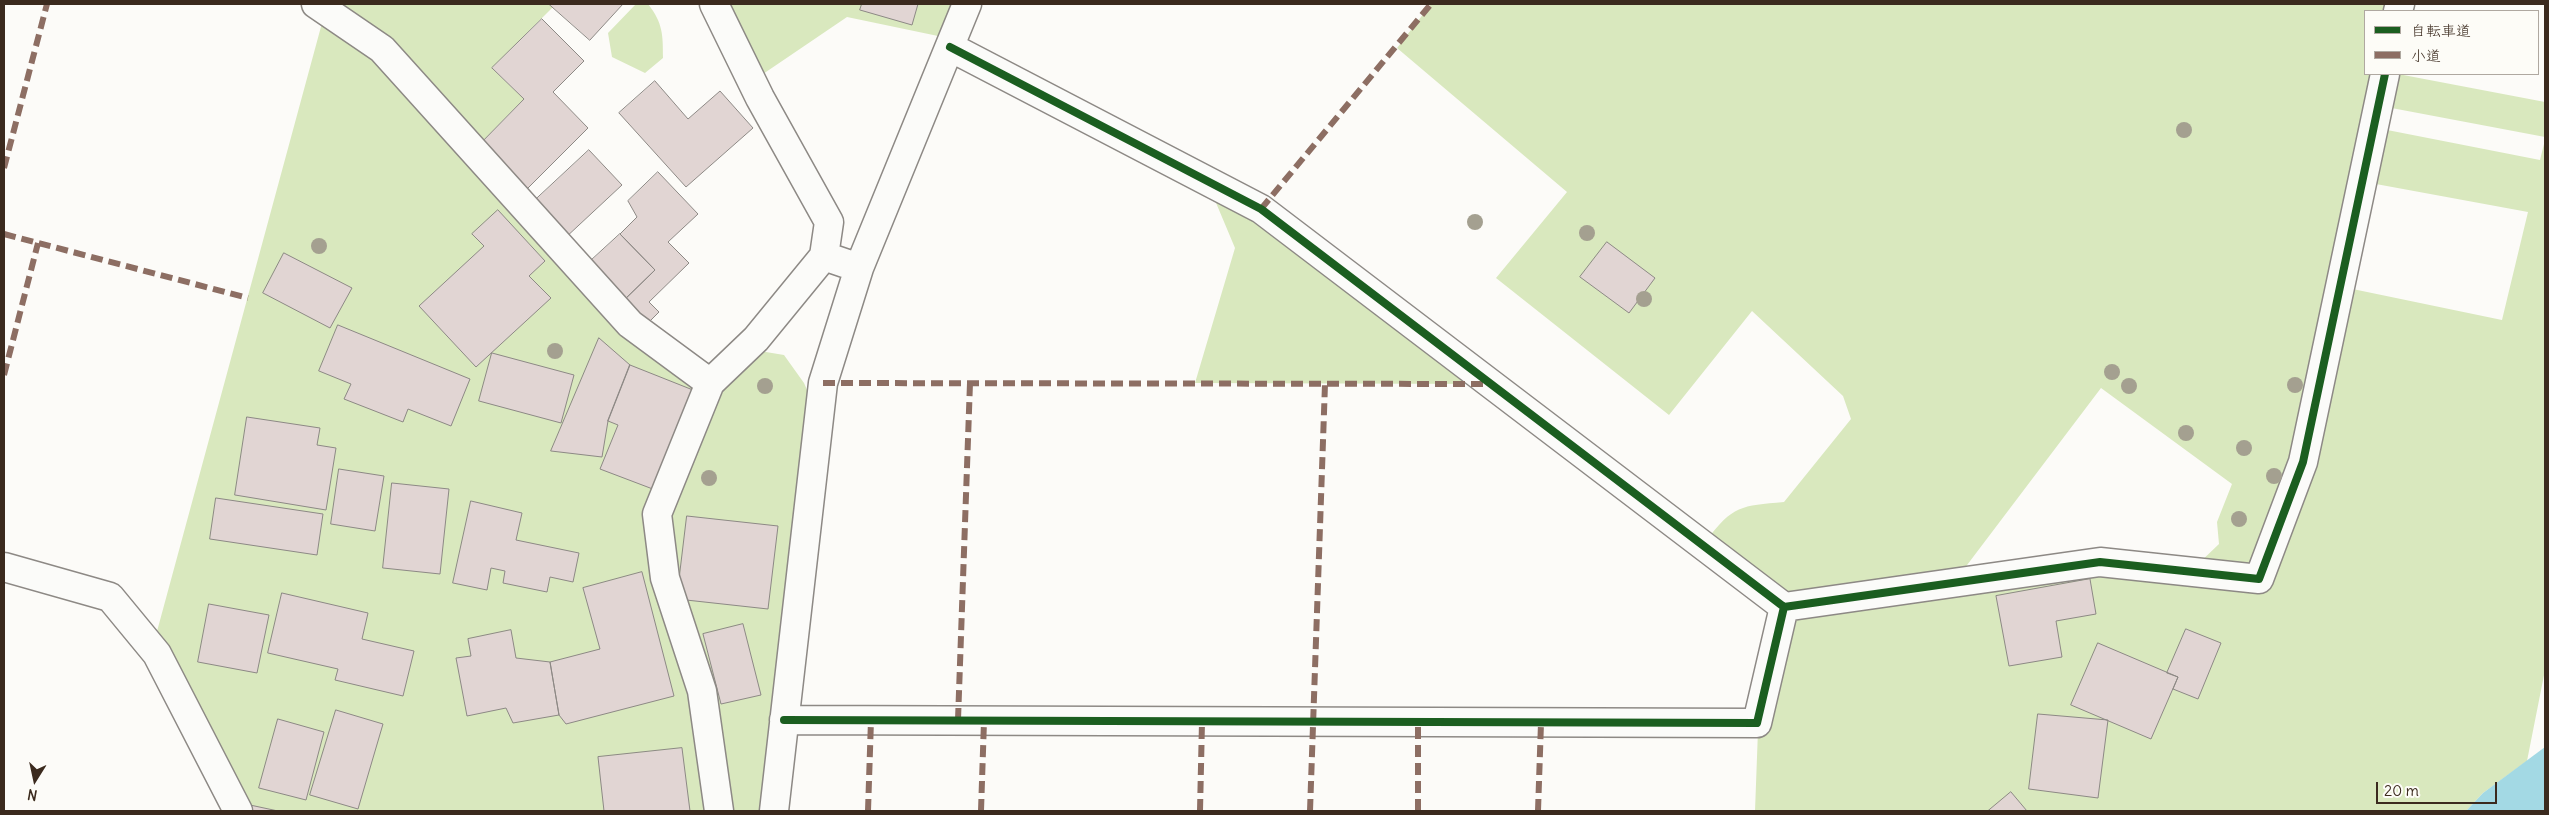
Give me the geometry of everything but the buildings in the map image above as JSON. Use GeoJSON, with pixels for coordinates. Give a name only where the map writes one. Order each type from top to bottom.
{"type":"FeatureCollection","features":[{"type":"Feature","properties":{"kind":"street"},"geometry":{"type":"LineString","coordinates":[[316,4],[382,49],[630,324],[710,384]]}},
{"type":"Feature","properties":{"kind":"street"},"geometry":{"type":"LineString","coordinates":[[714,4],[760,98],[829,222],[824,256],[756,340],[710,384],[657,514],[665,578],[702,691],[719,811]]}},
{"type":"Feature","properties":{"kind":"street"},"geometry":{"type":"LineString","coordinates":[[774,811],[823,383],[859,268],[967,4]]}},
{"type":"Feature","properties":{"kind":"street"},"geometry":{"type":"LineString","coordinates":[[950,47],[1260,209],[1784,607],[2100,562],[2259,578],[2303,462],[2385,75]]}},
{"type":"Feature","properties":{"kind":"street"},"geometry":{"type":"LineString","coordinates":[[824,256],[859,268]]}},
{"type":"Feature","properties":{"kind":"street"},"geometry":{"type":"LineString","coordinates":[[4,568],[110,597],[157,654],[238,811]]}},
{"type":"Feature","properties":{"kind":"street"},"geometry":{"type":"LineString","coordinates":[[784,720],[1757,723],[1784,607]]}},
{"type":"Feature","properties":{"kind":"green space"},"geometry":{"type":"Polygon","coordinates":[[[321,4],[549,4],[553,7],[492,68],[524,99],[477,147],[321,4]]]}},
{"type":"Feature","properties":{"kind":"green space"},"geometry":{"type":"Polygon","coordinates":[[[636,4],[648,4],[657,17],[662,36],[663,58],[645,73],[612,57],[608,33],[636,4]]]}},
{"type":"Feature","properties":{"kind":"green space"},"geometry":{"type":"Polygon","coordinates":[[[723,4],[951,4],[938,36],[847,17],[763,74],[723,4]]]}},
{"type":"Feature","properties":{"kind":"green space"},"geometry":{"type":"Polygon","coordinates":[[[1431,4],[2396,4],[2395,10],[2364,10],[2364,75],[2381,75],[2300,461],[2255,572],[2196,566],[2219,544],[2217,522],[2232,484],[2101,388],[1958,577],[1787,602],[1706,541],[1724,520],[1739,509],[1784,502],[1851,419],[1843,396],[1752,311],[1669,415],[1496,278],[1567,192],[1397,48],[1431,4]]]}},
{"type":"Feature","properties":{"kind":"green space"},"geometry":{"type":"Polygon","coordinates":[[[322,23],[375,57],[702,386],[754,350],[784,355],[804,383],[816,410],[793,521],[760,811],[246,811],[156,635],[322,23]]]}},
{"type":"Feature","properties":{"kind":"green space"},"geometry":{"type":"Polygon","coordinates":[[[2397,75],[2403,75],[2545,102],[2545,137],[2381,106],[2397,75]]]}},
{"type":"Feature","properties":{"kind":"green space"},"geometry":{"type":"Polygon","coordinates":[[[2377,128],[2540,160],[2545,140],[2545,670],[2527,761],[2483,793],[2466,811],[1755,811],[1758,730],[1769,679],[1759,655],[1785,608],[2100,563],[2260,581],[2343,287],[2502,320],[2528,212],[2365,182],[2377,128]]]}},
{"type":"Feature","properties":{"kind":"green space"},"geometry":{"type":"Polygon","coordinates":[[[1214,198],[1261,209],[1490,384],[1195,383],[1235,248],[1214,198]]]}},
{"type":"Feature","properties":{"kind":"water"},"geometry":{"type":"Polygon","coordinates":[[[2545,747],[2545,811],[2466,811],[2483,793],[2545,747]]]}},
{"type":"Feature","properties":{"kind":"marked path"},"geometry":{"type":"LineString","coordinates":[[4,168],[47,4]]}},
{"type":"Feature","properties":{"kind":"marked path"},"geometry":{"type":"LineString","coordinates":[[1261,209],[1431,4]]}},
{"type":"Feature","properties":{"kind":"marked path"},"geometry":{"type":"LineString","coordinates":[[4,234],[248,298]]}},
{"type":"Feature","properties":{"kind":"marked path"},"geometry":{"type":"LineString","coordinates":[[4,375],[38,243]]}},
{"type":"Feature","properties":{"kind":"marked path"},"geometry":{"type":"LineString","coordinates":[[823,383],[1490,384]]}},
{"type":"Feature","properties":{"kind":"marked path"},"geometry":{"type":"LineString","coordinates":[[958,720],[970,383]]}},
{"type":"Feature","properties":{"kind":"marked path"},"geometry":{"type":"LineString","coordinates":[[1310,811],[1325,384]]}},
{"type":"Feature","properties":{"kind":"marked path"},"geometry":{"type":"LineString","coordinates":[[868,811],[871,720]]}},
{"type":"Feature","properties":{"kind":"marked path"},"geometry":{"type":"LineString","coordinates":[[981,811],[984,721]]}},
{"type":"Feature","properties":{"kind":"marked path"},"geometry":{"type":"LineString","coordinates":[[1200,811],[1202,722]]}},
{"type":"Feature","properties":{"kind":"marked path"},"geometry":{"type":"LineString","coordinates":[[1418,723],[1418,811]]}},
{"type":"Feature","properties":{"kind":"marked path"},"geometry":{"type":"LineString","coordinates":[[1538,811],[1541,723]]}},
{"type":"Feature","properties":{"kind":"cycle path"},"geometry":{"type":"LineString","coordinates":[[784,720],[1757,723],[1784,607],[1261,209],[950,47]]}},
{"type":"Feature","properties":{"kind":"cycle path"},"geometry":{"type":"LineString","coordinates":[[1784,607],[2100,562],[2259,579],[2303,462],[2385,75]]}}]}
